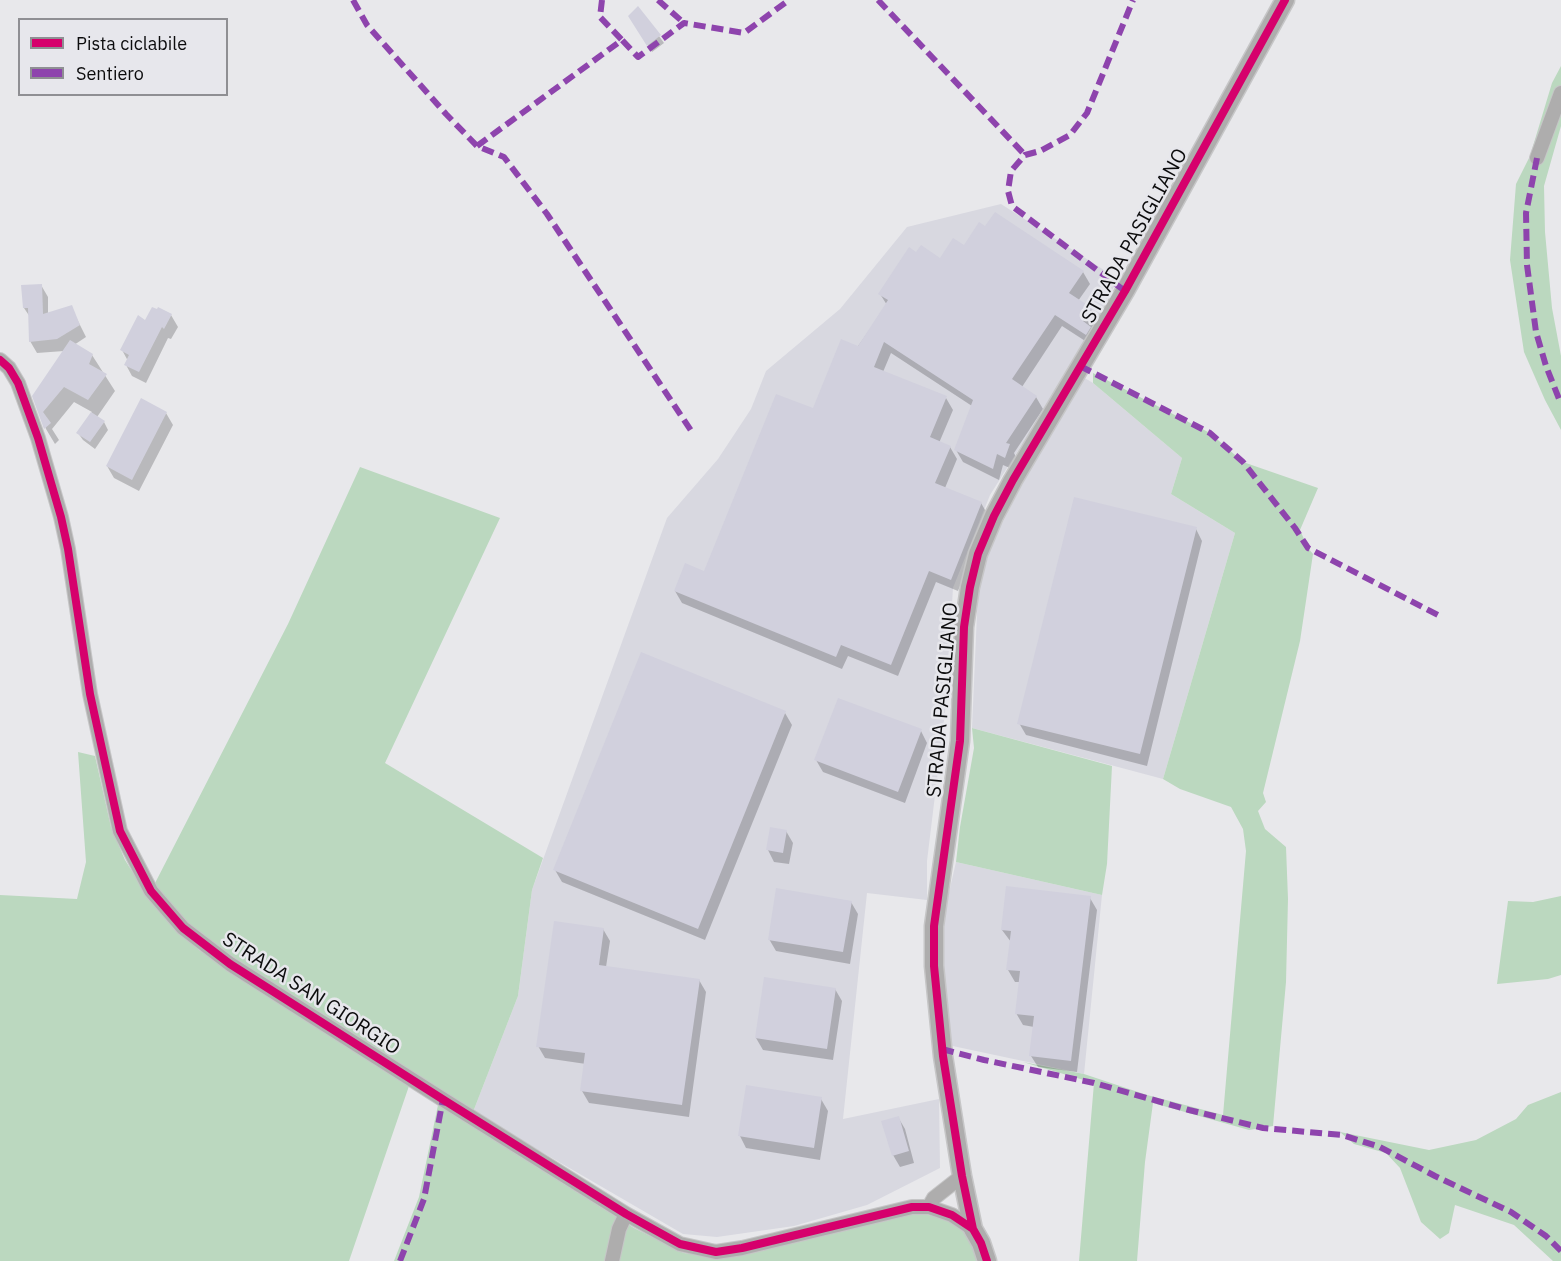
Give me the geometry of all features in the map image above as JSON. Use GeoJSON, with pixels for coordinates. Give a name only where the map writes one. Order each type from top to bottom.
{"type":"FeatureCollection","features":[{"type":"Feature","properties":{"kind":"street","name":"STRADA PASIGLIANO"},"geometry":{"type":"LineString","coordinates":[[987,1261],[973,1229],[962,1176],[937,1010],[934,966],[934,926],[960,741],[964,627],[970,587],[978,554],[1013,480],[1125,291],[1285,0]]}},
{"type":"Feature","properties":{"kind":"street"},"geometry":{"type":"LineString","coordinates":[[1537,158],[1561,93]]}},
{"type":"Feature","properties":{"kind":"street","name":"STRADA SAN GIORGIO"},"geometry":{"type":"LineString","coordinates":[[0,360],[9,368],[18,383],[38,438],[61,518],[68,549],[90,694],[115,812],[124,840],[151,891],[183,928],[230,964],[469,1116],[626,1214],[680,1244],[716,1252],[912,1208],[929,1207],[952,1215],[973,1229]]}},
{"type":"Feature","properties":{"kind":"street"},"geometry":{"type":"LineString","coordinates":[[929,1207],[934,1198],[962,1176]]}},
{"type":"Feature","properties":{"kind":"street"},"geometry":{"type":"LineString","coordinates":[[612,1261],[619,1229],[626,1214]]}},
{"type":"Feature","properties":{"kind":"shaded area"},"geometry":{"type":"Polygon","coordinates":[[[1001,204],[1118,279],[1072,365],[990,495],[953,588],[945,713],[927,861],[927,900],[867,893],[843,1119],[939,1099],[940,1168],[867,1205],[794,1226],[717,1237],[683,1234],[473,1112],[518,996],[532,890],[667,518],[718,459],[751,409],[766,371],[840,309],[907,227],[1001,204]]]}},
{"type":"Feature","properties":{"kind":"shaded area"},"geometry":{"type":"Polygon","coordinates":[[[1083,377],[1182,458],[1171,494],[1235,533],[1163,779],[972,728],[978,591],[992,543],[1029,471],[1083,377]]]}},
{"type":"Feature","properties":{"kind":"shaded area"},"geometry":{"type":"Polygon","coordinates":[[[956,862],[1102,895],[1084,1074],[948,1045],[940,964],[942,923],[956,862]]]}},
{"type":"Feature","properties":{"kind":"green space"},"geometry":{"type":"Polygon","coordinates":[[[1561,66],[1561,126],[1544,186],[1545,232],[1552,308],[1561,356],[1561,430],[1524,352],[1510,260],[1516,184],[1530,156],[1552,83],[1561,66]]]}},
{"type":"Feature","properties":{"kind":"green space"},"geometry":{"type":"Polygon","coordinates":[[[1093,373],[1210,433],[1243,462],[1318,488],[1300,530],[1313,554],[1300,641],[1263,793],[1266,802],[1258,811],[1265,829],[1286,847],[1288,899],[1286,982],[1273,1126],[1249,1130],[1153,1103],[1145,1162],[1137,1261],[1079,1261],[1094,1083],[1023,1062],[1084,1074],[1147,1095],[1223,1115],[1246,851],[1243,829],[1231,807],[1180,789],[1163,779],[1235,533],[1171,494],[1182,458],[1093,383],[1093,373]]]}},
{"type":"Feature","properties":{"kind":"green space"},"geometry":{"type":"Polygon","coordinates":[[[360,467],[500,518],[385,763],[543,858],[532,890],[518,996],[473,1112],[319,1015],[182,924],[152,889],[288,624],[360,467]]]}},
{"type":"Feature","properties":{"kind":"green space"},"geometry":{"type":"Polygon","coordinates":[[[972,728],[1112,766],[1107,864],[1102,895],[956,862],[974,748],[972,728]]]}},
{"type":"Feature","properties":{"kind":"green space"},"geometry":{"type":"Polygon","coordinates":[[[78,752],[95,756],[111,827],[125,860],[147,895],[171,925],[199,950],[409,1086],[349,1261],[0,1261],[0,895],[77,899],[86,862],[78,752]]]}},
{"type":"Feature","properties":{"kind":"green space"},"geometry":{"type":"Polygon","coordinates":[[[1561,896],[1561,975],[1548,979],[1497,984],[1508,901],[1533,902],[1561,896]]]}},
{"type":"Feature","properties":{"kind":"green space"},"geometry":{"type":"Polygon","coordinates":[[[1561,1092],[1561,1261],[1553,1261],[1514,1225],[1455,1205],[1449,1233],[1440,1239],[1421,1222],[1400,1168],[1386,1153],[1354,1144],[1340,1132],[1429,1150],[1476,1140],[1516,1119],[1528,1105],[1561,1092]]]}},
{"type":"Feature","properties":{"kind":"green space"},"geometry":{"type":"Polygon","coordinates":[[[438,1105],[634,1228],[684,1253],[717,1257],[759,1251],[918,1213],[949,1219],[974,1236],[981,1261],[394,1261],[419,1197],[438,1105]]]}},
{"type":"Feature","properties":{"kind":"building"},"geometry":{"type":"Polygon","coordinates":[[[638,6],[661,35],[647,46],[628,16],[638,6]]]}},
{"type":"Feature","properties":{"kind":"building"},"geometry":{"type":"Polygon","coordinates":[[[995,212],[1084,271],[1069,293],[1092,308],[1083,321],[1091,327],[1086,335],[1055,315],[1012,379],[1037,396],[1006,443],[1010,444],[1005,458],[997,454],[993,469],[954,450],[973,400],[884,342],[874,367],[947,396],[930,437],[951,446],[935,483],[982,502],[951,580],[929,571],[891,665],[841,645],[836,657],[674,591],[685,563],[704,571],[776,394],[813,408],[841,339],[858,346],[888,300],[878,294],[909,247],[916,252],[921,245],[940,258],[953,238],[964,245],[979,222],[985,226],[995,212]]]}},
{"type":"Feature","properties":{"kind":"building"},"geometry":{"type":"Polygon","coordinates":[[[42,284],[43,314],[72,305],[80,325],[57,339],[29,342],[28,308],[23,308],[21,285],[42,284]]]}},
{"type":"Feature","properties":{"kind":"building"},"geometry":{"type":"Polygon","coordinates":[[[152,307],[157,309],[158,307],[172,314],[164,329],[162,327],[139,372],[124,365],[129,355],[120,350],[138,315],[145,320],[152,307]]]}},
{"type":"Feature","properties":{"kind":"building"},"geometry":{"type":"Polygon","coordinates":[[[70,340],[93,354],[89,364],[107,374],[88,400],[64,387],[43,412],[51,423],[44,429],[32,396],[70,340]]]}},
{"type":"Feature","properties":{"kind":"building"},"geometry":{"type":"Polygon","coordinates":[[[141,398],[167,412],[132,480],[106,466],[141,398]]]}},
{"type":"Feature","properties":{"kind":"building"},"geometry":{"type":"Polygon","coordinates":[[[91,412],[105,421],[90,442],[76,433],[91,412]]]}},
{"type":"Feature","properties":{"kind":"building"},"geometry":{"type":"Polygon","coordinates":[[[1074,497],[1197,527],[1140,754],[1017,724],[1074,497]]]}},
{"type":"Feature","properties":{"kind":"building"},"geometry":{"type":"Polygon","coordinates":[[[641,652],[786,711],[698,929],[553,870],[641,652]]]}},
{"type":"Feature","properties":{"kind":"building"},"geometry":{"type":"Polygon","coordinates":[[[838,698],[922,729],[898,792],[814,760],[838,698]]]}},
{"type":"Feature","properties":{"kind":"building"},"geometry":{"type":"Polygon","coordinates":[[[770,827],[787,830],[783,853],[766,850],[770,827]]]}},
{"type":"Feature","properties":{"kind":"building"},"geometry":{"type":"Polygon","coordinates":[[[1006,886],[1091,896],[1071,1061],[1029,1056],[1034,1016],[1015,1014],[1020,971],[1006,970],[1011,931],[1001,930],[1006,886]]]}},
{"type":"Feature","properties":{"kind":"building"},"geometry":{"type":"Polygon","coordinates":[[[776,888],[852,901],[843,952],[768,940],[776,888]]]}},
{"type":"Feature","properties":{"kind":"building"},"geometry":{"type":"Polygon","coordinates":[[[554,921],[604,928],[599,965],[700,979],[682,1105],[580,1091],[585,1053],[536,1047],[554,921]]]}},
{"type":"Feature","properties":{"kind":"building"},"geometry":{"type":"Polygon","coordinates":[[[764,977],[836,988],[827,1049],[755,1038],[764,977]]]}},
{"type":"Feature","properties":{"kind":"building"},"geometry":{"type":"Polygon","coordinates":[[[746,1085],[822,1097],[814,1148],[738,1136],[746,1085]]]}},
{"type":"Feature","properties":{"kind":"building"},"geometry":{"type":"Polygon","coordinates":[[[899,1116],[909,1151],[892,1156],[881,1121],[899,1116]]]}},
{"type":"Feature","properties":{"kind":"marked path"},"geometry":{"type":"LineString","coordinates":[[353,0],[367,25],[446,114],[477,146],[504,157],[547,214],[692,432]]}},
{"type":"Feature","properties":{"kind":"marked path"},"geometry":{"type":"LineString","coordinates":[[602,0],[600,17],[622,40]]}},
{"type":"Feature","properties":{"kind":"marked path"},"geometry":{"type":"LineString","coordinates":[[658,0],[684,23]]}},
{"type":"Feature","properties":{"kind":"marked path"},"geometry":{"type":"LineString","coordinates":[[477,146],[622,40],[638,57],[684,23],[744,33],[789,0]]}},
{"type":"Feature","properties":{"kind":"marked path"},"geometry":{"type":"LineString","coordinates":[[878,0],[1025,155]]}},
{"type":"Feature","properties":{"kind":"marked path"},"geometry":{"type":"LineString","coordinates":[[1125,291],[1012,206],[1008,191],[1011,171],[1025,155],[1040,151],[1070,135],[1087,113],[1133,0]]}},
{"type":"Feature","properties":{"kind":"marked path"},"geometry":{"type":"LineString","coordinates":[[1537,158],[1526,213],[1527,265],[1536,332],[1561,404]]}},
{"type":"Feature","properties":{"kind":"marked path"},"geometry":{"type":"LineString","coordinates":[[1080,366],[1210,433],[1243,462],[1308,548],[1438,615]]}},
{"type":"Feature","properties":{"kind":"marked path"},"geometry":{"type":"LineString","coordinates":[[942,1049],[1094,1083],[1263,1128],[1342,1135],[1380,1147],[1511,1212],[1546,1236],[1561,1251]]}},
{"type":"Feature","properties":{"kind":"marked path"},"geometry":{"type":"LineString","coordinates":[[400,1261],[424,1199],[443,1099]]}},
{"type":"Feature","properties":{"kind":"cycle path"},"geometry":{"type":"LineString","coordinates":[[987,1261],[973,1229],[962,1176],[943,1056],[934,966],[934,926],[960,741],[964,627],[970,587],[978,554],[1013,480],[1125,291],[1285,0]]}},
{"type":"Feature","properties":{"kind":"cycle path"},"geometry":{"type":"LineString","coordinates":[[0,360],[9,368],[18,383],[38,438],[61,517],[90,694],[120,831],[151,891],[183,928],[230,964],[447,1102],[626,1214],[680,1244],[716,1252],[742,1248],[912,1207],[929,1207],[952,1215],[973,1229]]}}]}
